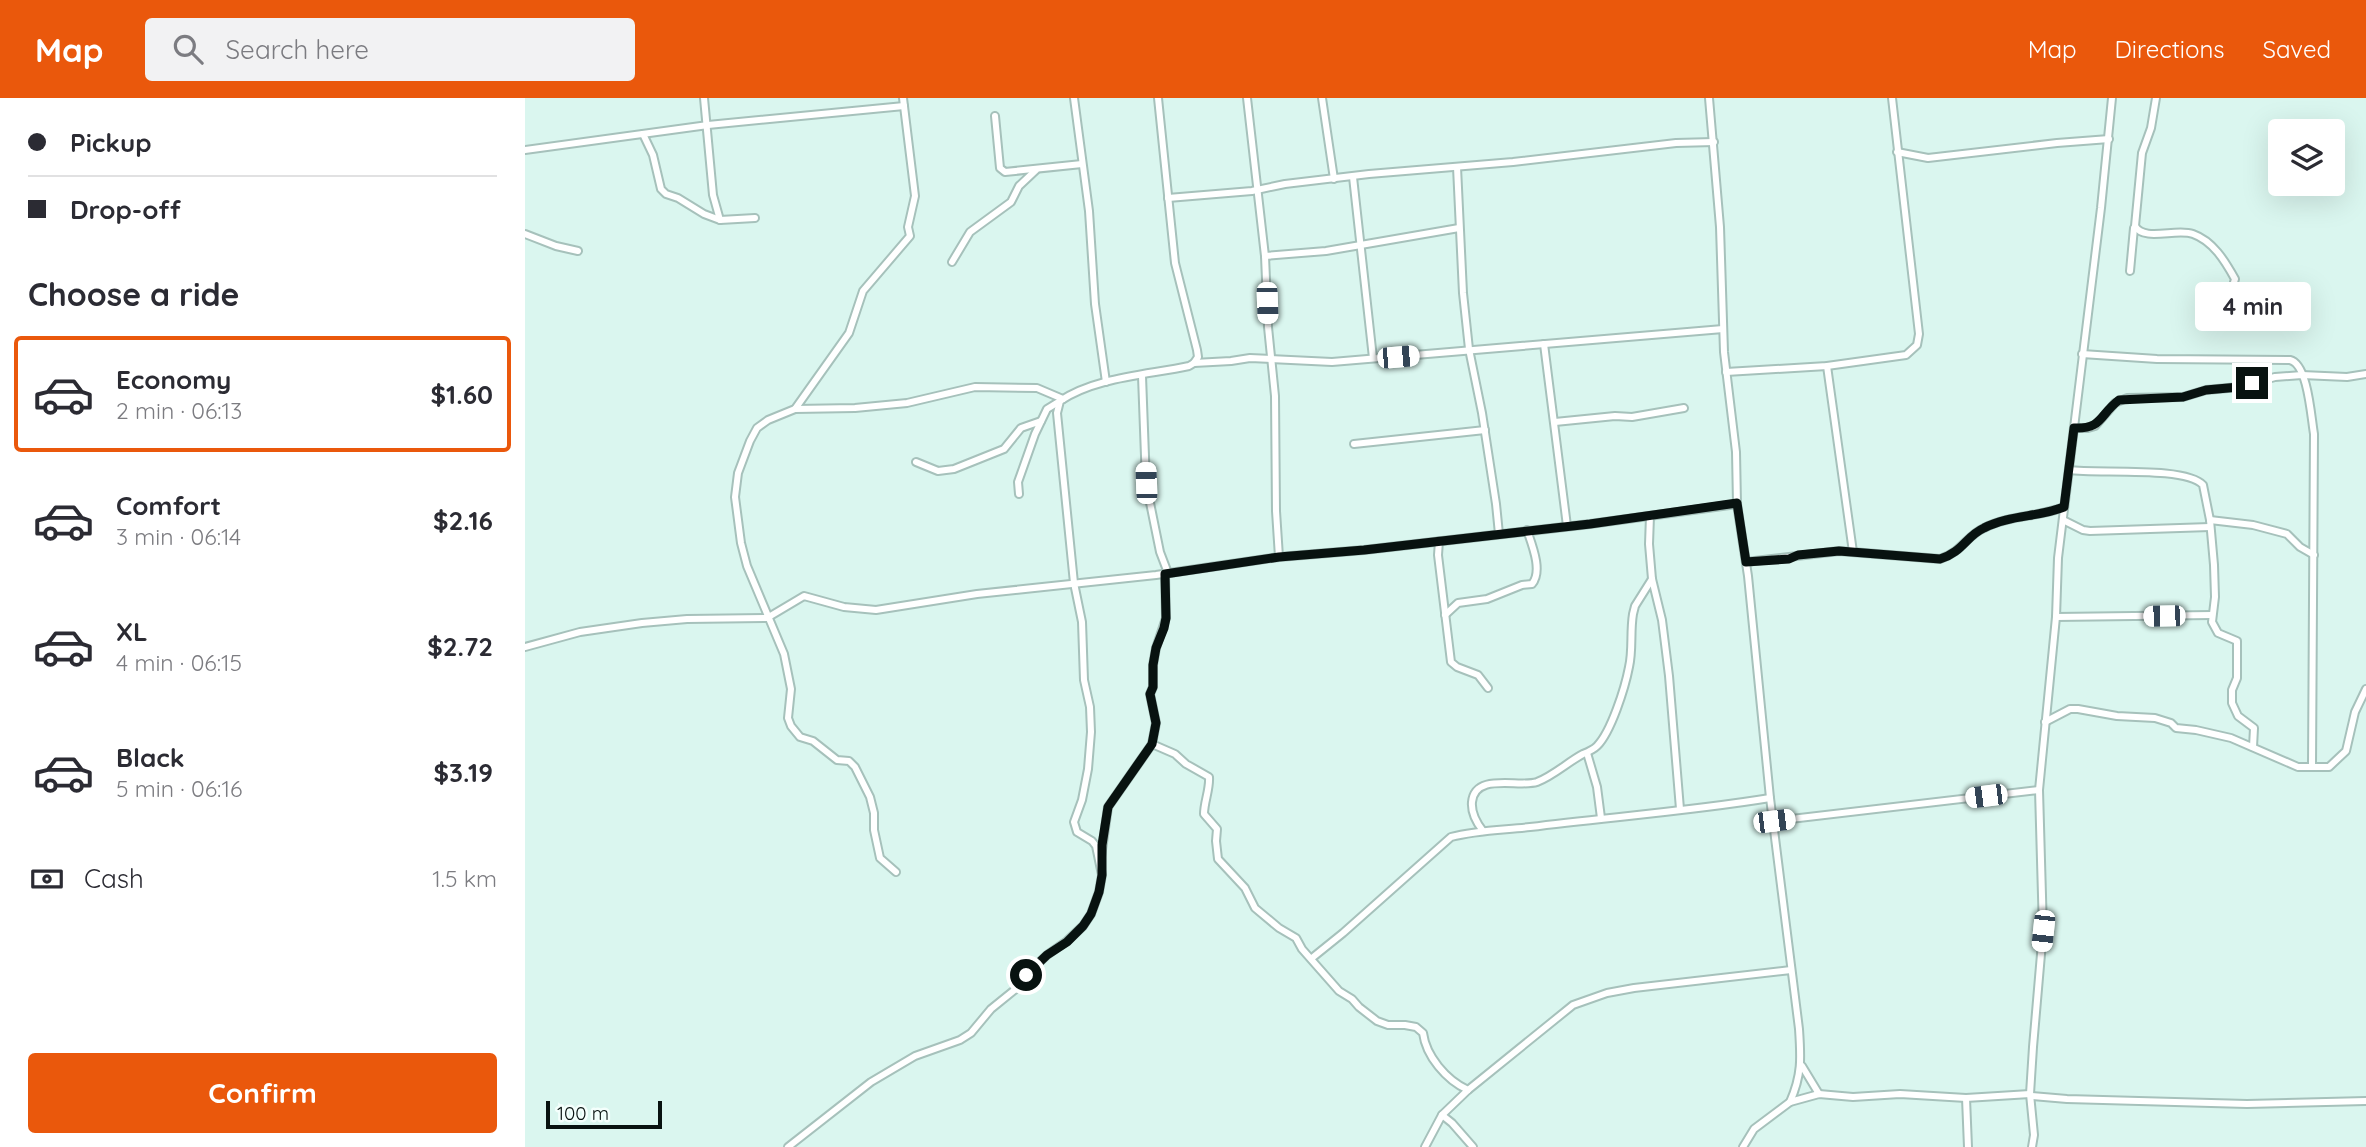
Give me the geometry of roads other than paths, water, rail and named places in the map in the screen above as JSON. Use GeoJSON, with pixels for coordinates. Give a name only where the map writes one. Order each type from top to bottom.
{"type":"FeatureCollection","features":[{"type":"Feature","properties":{"kind":"street"},"geometry":{"type":"LineString","coordinates":[[704,98],[713,195],[720,220]]}},
{"type":"Feature","properties":{"kind":"street"},"geometry":{"type":"LineString","coordinates":[[1074,98],[1089,211],[1095,304],[1105,382]]}},
{"type":"Feature","properties":{"kind":"street"},"geometry":{"type":"LineString","coordinates":[[1158,98],[1177,276],[1197,350],[1195,363]]}},
{"type":"Feature","properties":{"kind":"street"},"geometry":{"type":"LineString","coordinates":[[1247,98],[1265,256],[1275,396],[1279,557]]}},
{"type":"Feature","properties":{"kind":"street"},"geometry":{"type":"LineString","coordinates":[[1322,98],[1334,179]]}},
{"type":"Feature","properties":{"kind":"street"},"geometry":{"type":"LineString","coordinates":[[1709,98],[1720,227],[1726,372],[1736,452],[1737,503],[1799,1029],[1799,1083],[1790,1102]]}},
{"type":"Feature","properties":{"kind":"street"},"geometry":{"type":"LineString","coordinates":[[1726,372],[1827,366],[1906,355],[1917,345],[1919,334],[1892,98]]}},
{"type":"Feature","properties":{"kind":"street"},"geometry":{"type":"LineString","coordinates":[[2032,1147],[2034,1135],[2030,1095],[2043,931],[2039,790],[2056,617],[2057,570],[2112,98]]}},
{"type":"Feature","properties":{"kind":"street"},"geometry":{"type":"LineString","coordinates":[[2130,271],[2141,153],[2151,128],[2156,98]]}},
{"type":"Feature","properties":{"kind":"street"},"geometry":{"type":"LineString","coordinates":[[525,150],[903,102],[915,196],[908,227],[910,236],[863,290],[849,333],[795,409]]}},
{"type":"Feature","properties":{"kind":"street"},"geometry":{"type":"LineString","coordinates":[[995,116],[1000,168],[1005,172],[1082,164]]}},
{"type":"Feature","properties":{"kind":"street"},"geometry":{"type":"LineString","coordinates":[[643,134],[653,155],[661,189],[666,194],[720,220],[755,218]]}},
{"type":"Feature","properties":{"kind":"street"},"geometry":{"type":"LineString","coordinates":[[1897,152],[1928,158],[2109,139]]}},
{"type":"Feature","properties":{"kind":"street"},"geometry":{"type":"LineString","coordinates":[[1168,198],[1676,143],[1714,142]]}},
{"type":"Feature","properties":{"kind":"street"},"geometry":{"type":"LineString","coordinates":[[1457,167],[1469,349],[1485,430],[1499,534]]}},
{"type":"Feature","properties":{"kind":"street"},"geometry":{"type":"LineString","coordinates":[[953,262],[970,232],[1011,202],[1019,186],[1036,170]]}},
{"type":"Feature","properties":{"kind":"street"},"geometry":{"type":"LineString","coordinates":[[1353,177],[1373,358]]}},
{"type":"Feature","properties":{"kind":"street"},"geometry":{"type":"LineString","coordinates":[[2134,226],[2143,233],[2191,233],[2211,245],[2235,279],[2229,299]]}},
{"type":"Feature","properties":{"kind":"street"},"geometry":{"type":"LineString","coordinates":[[1265,256],[1321,252],[1459,228]]}},
{"type":"Feature","properties":{"kind":"street"},"geometry":{"type":"LineString","coordinates":[[525,234],[578,251]]}},
{"type":"Feature","properties":{"kind":"street"},"geometry":{"type":"LineString","coordinates":[[1019,494],[1018,482],[1047,409],[1061,400],[1105,382],[1195,363],[1271,358],[1298,362],[1332,362],[1723,328]]}},
{"type":"Feature","properties":{"kind":"street"},"geometry":{"type":"LineString","coordinates":[[1544,344],[1567,526]]}},
{"type":"Feature","properties":{"kind":"street"},"geometry":{"type":"LineString","coordinates":[[2082,354],[2157,359],[2290,360],[2300,366],[2308,391],[2314,434],[2312,767]]}},
{"type":"Feature","properties":{"kind":"street"},"geometry":{"type":"LineString","coordinates":[[1827,366],[1853,552]]}},
{"type":"Feature","properties":{"kind":"street"},"geometry":{"type":"LineString","coordinates":[[2074,428],[2095,426],[2119,400],[2183,397],[2276,377],[2347,377],[2366,374]]}},
{"type":"Feature","properties":{"kind":"street"},"geometry":{"type":"LineString","coordinates":[[1100,861],[1108,807],[1152,744],[1156,723],[1150,694],[1153,687],[1153,665],[1166,618],[1167,573],[1146,483],[1142,376]]}},
{"type":"Feature","properties":{"kind":"street"},"geometry":{"type":"LineString","coordinates":[[895,872],[880,858],[870,797],[856,767],[849,761],[837,760],[813,741],[800,737],[791,726],[788,718],[791,689],[784,654],[767,618],[741,543],[736,497],[738,473],[757,428],[768,420],[795,409],[855,408],[907,403],[975,387],[1037,388],[1061,400]]}},
{"type":"Feature","properties":{"kind":"street"},"geometry":{"type":"LineString","coordinates":[[788,1147],[871,1082],[915,1056],[960,1040],[971,1033],[991,1009],[1017,988],[1047,955],[1067,942],[1091,914],[1102,875],[1096,846],[1077,832],[1074,822],[1086,779],[1091,732],[1090,706],[1084,680],[1082,622],[1074,583],[1057,413],[1061,400]]}},
{"type":"Feature","properties":{"kind":"street"},"geometry":{"type":"LineString","coordinates":[[1555,422],[1632,417],[1684,408]]}},
{"type":"Feature","properties":{"kind":"street"},"geometry":{"type":"LineString","coordinates":[[916,462],[938,471],[954,469],[1004,449],[1021,428],[1041,421]]}},
{"type":"Feature","properties":{"kind":"street"},"geometry":{"type":"LineString","coordinates":[[1354,444],[1485,430]]}},
{"type":"Feature","properties":{"kind":"street"},"geometry":{"type":"LineString","coordinates":[[2069,470],[2131,471],[2195,479],[2203,485],[2210,524],[2215,586],[2212,622],[2218,633],[2237,641],[2237,678],[2232,690],[2232,703],[2238,716],[2254,728],[2253,747]]}},
{"type":"Feature","properties":{"kind":"street"},"geometry":{"type":"LineString","coordinates":[[525,647],[580,632],[642,622],[767,618],[804,596],[844,607],[876,610],[965,596],[1279,557],[1567,526],[1737,503]]}},
{"type":"Feature","properties":{"kind":"street"},"geometry":{"type":"LineString","coordinates":[[1746,562],[1789,559],[1818,553],[1853,552],[1940,559],[1952,555],[1984,528],[2020,517],[2047,514],[2064,507]]}},
{"type":"Feature","properties":{"kind":"street"},"geometry":{"type":"LineString","coordinates":[[1650,516],[1652,579],[1664,634],[1680,809]]}},
{"type":"Feature","properties":{"kind":"street"},"geometry":{"type":"LineString","coordinates":[[2063,520],[2090,531],[2210,524],[2253,525],[2287,534],[2313,555]]}},
{"type":"Feature","properties":{"kind":"street"},"geometry":{"type":"LineString","coordinates":[[1445,615],[1458,603],[1487,599],[1522,585],[1532,584],[1536,580],[1536,568],[1527,530]]}},
{"type":"Feature","properties":{"kind":"street"},"geometry":{"type":"LineString","coordinates":[[1439,541],[1438,555],[1452,664],[1478,674],[1488,688]]}},
{"type":"Feature","properties":{"kind":"street"},"geometry":{"type":"LineString","coordinates":[[1483,831],[1475,821],[1472,809],[1472,798],[1477,790],[1498,783],[1538,782],[1595,749],[1604,738],[1629,669],[1635,606],[1652,579]]}},
{"type":"Feature","properties":{"kind":"street"},"geometry":{"type":"LineString","coordinates":[[2056,617],[2212,615]]}},
{"type":"Feature","properties":{"kind":"street"},"geometry":{"type":"LineString","coordinates":[[2045,722],[2070,709],[2155,719],[2171,723],[2176,728],[2208,733],[2253,747],[2298,767],[2329,767],[2344,754],[2355,712],[2366,689]]}},
{"type":"Feature","properties":{"kind":"street"},"geometry":{"type":"LineString","coordinates":[[1152,744],[1175,754],[1186,764],[1209,777],[1204,814],[1217,829],[1218,859],[1245,888],[1255,908],[1296,938],[1302,949],[1339,991],[1377,1021],[1388,1026],[1416,1027],[1423,1033],[1432,1057],[1449,1077],[1468,1090]]}},
{"type":"Feature","properties":{"kind":"street"},"geometry":{"type":"LineString","coordinates":[[1587,753],[1601,818]]}},
{"type":"Feature","properties":{"kind":"street"},"geometry":{"type":"LineString","coordinates":[[1774,821],[2039,790]]}},
{"type":"Feature","properties":{"kind":"street"},"geometry":{"type":"LineString","coordinates":[[1312,958],[1451,836],[1721,806],[1770,798]]}},
{"type":"Feature","properties":{"kind":"street"},"geometry":{"type":"LineString","coordinates":[[1425,1147],[1442,1115],[1468,1090],[1573,1005],[1607,993],[1635,988],[1791,970]]}},
{"type":"Feature","properties":{"kind":"street"},"geometry":{"type":"LineString","coordinates":[[1801,1065],[1819,1094]]}},
{"type":"Feature","properties":{"kind":"street"},"geometry":{"type":"LineString","coordinates":[[1743,1147],[1754,1129],[1790,1102],[1819,1094],[1853,1097],[1900,1094],[1966,1098],[2030,1095],[2067,1099],[2247,1104],[2366,1101]]}},
{"type":"Feature","properties":{"kind":"street"},"geometry":{"type":"LineString","coordinates":[[1966,1098],[1968,1147]]}},
{"type":"Feature","properties":{"kind":"street"},"geometry":{"type":"LineString","coordinates":[[1442,1115],[1473,1147]]}}]}
